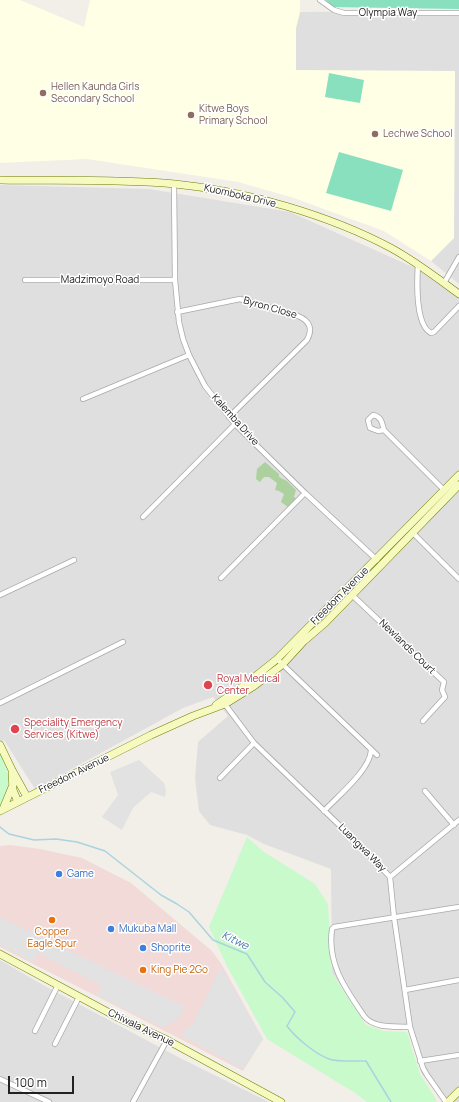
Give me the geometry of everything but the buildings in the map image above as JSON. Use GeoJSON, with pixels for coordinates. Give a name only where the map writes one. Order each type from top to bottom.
{"type":"FeatureCollection","features":[{"type":"Feature","properties":{"kind":"main road","name":"Kuomboka Drive"},"geometry":{"type":"LineString","coordinates":[[0,180],[174,184],[221,190],[306,213],[337,224],[391,248],[418,264],[459,294]]}},
{"type":"Feature","properties":{"kind":"main road","name":"Freedom Avenue"},"geometry":{"type":"LineString","coordinates":[[280,662],[378,562],[459,474]]}},
{"type":"Feature","properties":{"kind":"main road","name":"Freedom Avenue"},"geometry":{"type":"LineString","coordinates":[[2,810],[151,735],[213,708],[280,662],[352,595],[378,562],[412,532],[459,485]]}},
{"type":"Feature","properties":{"kind":"main road"},"geometry":{"type":"LineString","coordinates":[[0,745],[27,797]]}},
{"type":"Feature","properties":{"kind":"main road"},"geometry":{"type":"LineString","coordinates":[[12,770],[12,785],[18,802]]}},
{"type":"Feature","properties":{"kind":"main road"},"geometry":{"type":"LineString","coordinates":[[2,810],[12,785]]}},
{"type":"Feature","properties":{"kind":"main road","name":"Chiwala Avenue"},"geometry":{"type":"LineString","coordinates":[[0,954],[79,997],[167,1040],[282,1102]]}},
{"type":"Feature","properties":{"kind":"main road"},"geometry":{"type":"LineString","coordinates":[[447,1102],[459,1091]]}},
{"type":"Feature","properties":{"kind":"street","name":"Olympia Way"},"geometry":{"type":"LineString","coordinates":[[320,0],[334,10],[344,13],[459,13]]}},
{"type":"Feature","properties":{"kind":"street","name":"Kalemba Drive"},"geometry":{"type":"LineString","coordinates":[[174,184],[175,280],[177,312],[183,339],[189,355],[205,386],[235,424],[378,562]]}},
{"type":"Feature","properties":{"kind":"street"},"geometry":{"type":"LineString","coordinates":[[444,283],[459,258]]}},
{"type":"Feature","properties":{"kind":"street"},"geometry":{"type":"LineString","coordinates":[[418,264],[417,284],[419,309],[425,329],[431,333],[439,328],[459,306]]}},
{"type":"Feature","properties":{"kind":"street","name":"Madzimoyo Road"},"geometry":{"type":"LineString","coordinates":[[25,280],[175,280]]}},
{"type":"Feature","properties":{"kind":"street","name":"Byron Close"},"geometry":{"type":"LineString","coordinates":[[177,312],[240,299],[304,318],[308,322],[310,327],[310,335],[307,340],[229,416]]}},
{"type":"Feature","properties":{"kind":"street"},"geometry":{"type":"LineString","coordinates":[[82,398],[189,355]]}},
{"type":"Feature","properties":{"kind":"street"},"geometry":{"type":"LineString","coordinates":[[143,517],[235,424]]}},
{"type":"Feature","properties":{"kind":"street"},"geometry":{"type":"LineString","coordinates":[[384,430],[444,490]]}},
{"type":"Feature","properties":{"kind":"street"},"geometry":{"type":"LineString","coordinates":[[221,578],[305,493]]}},
{"type":"Feature","properties":{"kind":"street"},"geometry":{"type":"LineString","coordinates":[[412,532],[458,576]]}},
{"type":"Feature","properties":{"kind":"street"},"geometry":{"type":"LineString","coordinates":[[0,595],[74,560]]}},
{"type":"Feature","properties":{"kind":"street","name":"Newlands Court"},"geometry":{"type":"LineString","coordinates":[[352,595],[444,682],[442,690],[446,697],[423,721]]}},
{"type":"Feature","properties":{"kind":"street"},"geometry":{"type":"LineString","coordinates":[[0,702],[123,642]]}},
{"type":"Feature","properties":{"kind":"street"},"geometry":{"type":"LineString","coordinates":[[280,662],[377,755]]}},
{"type":"Feature","properties":{"kind":"street","name":"Luangwa Way"},"geometry":{"type":"LineString","coordinates":[[223,702],[254,743],[362,847],[390,877],[394,917],[410,1026],[420,1061],[427,1076],[447,1102]]}},
{"type":"Feature","properties":{"kind":"street"},"geometry":{"type":"LineString","coordinates":[[220,778],[254,743]]}},
{"type":"Feature","properties":{"kind":"street"},"geometry":{"type":"LineString","coordinates":[[324,810],[352,783],[370,761],[371,750]]}},
{"type":"Feature","properties":{"kind":"street"},"geometry":{"type":"LineString","coordinates":[[425,791],[454,825]]}},
{"type":"Feature","properties":{"kind":"street"},"geometry":{"type":"LineString","coordinates":[[390,877],[459,820]]}},
{"type":"Feature","properties":{"kind":"street"},"geometry":{"type":"LineString","coordinates":[[410,1026],[376,1024],[367,1020],[342,983],[337,972],[334,958],[333,928],[459,907]]}},
{"type":"Feature","properties":{"kind":"street"},"geometry":{"type":"LineString","coordinates":[[405,990],[459,980]]}},
{"type":"Feature","properties":{"kind":"street"},"geometry":{"type":"LineString","coordinates":[[35,1031],[58,985]]}},
{"type":"Feature","properties":{"kind":"street"},"geometry":{"type":"LineString","coordinates":[[55,1044],[79,997]]}},
{"type":"Feature","properties":{"kind":"street"},"geometry":{"type":"LineString","coordinates":[[133,1102],[167,1040]]}},
{"type":"Feature","properties":{"kind":"street"},"geometry":{"type":"LineString","coordinates":[[420,1061],[459,1055]]}},
{"type":"Feature","properties":{"kind":"street"},"geometry":{"type":"LineString","coordinates":[[0,1079],[49,1102]]}},
{"type":"Feature","properties":{"kind":"shaded area"},"geometry":{"type":"Polygon","coordinates":[[[0,0],[20,0],[84,27],[90,0],[300,0],[300,12],[296,28],[296,70],[455,71],[454,238],[431,261],[384,231],[294,198],[238,182],[87,159],[0,163],[0,0]]]}},
{"type":"Feature","properties":{"kind":"shaded area"},"geometry":{"type":"Polygon","coordinates":[[[459,11],[459,284],[431,261],[454,238],[296,70],[296,28],[300,12],[459,11]]]}},
{"type":"Feature","properties":{"kind":"shaded area"},"geometry":{"type":"Polygon","coordinates":[[[0,185],[149,189],[290,212],[415,268],[459,298],[459,1102],[448,1102],[422,1074],[408,1029],[390,1028],[368,1024],[332,973],[331,869],[264,844],[247,835],[210,825],[199,811],[195,778],[198,742],[228,716],[213,697],[183,708],[35,789],[4,740],[0,742],[0,185]]]}},
{"type":"Feature","properties":{"kind":"shaded area"},"geometry":{"type":"Polygon","coordinates":[[[139,760],[164,783],[166,790],[165,797],[151,792],[133,808],[122,830],[102,817],[118,795],[110,772],[139,760]]]}},
{"type":"Feature","properties":{"kind":"shaded area","name":"Mukuba Mall"},"geometry":{"type":"Polygon","coordinates":[[[10,845],[40,849],[82,858],[131,883],[212,951],[222,965],[263,1039],[243,1071],[0,947],[0,846],[10,845]]]}},
{"type":"Feature","properties":{"kind":"shaded area"},"geometry":{"type":"Polygon","coordinates":[[[0,917],[185,1007],[178,1020],[162,1027],[97,995],[102,986],[38,953],[33,962],[0,945],[0,917]]]}},
{"type":"Feature","properties":{"kind":"shaded area"},"geometry":{"type":"Polygon","coordinates":[[[0,960],[43,985],[180,1058],[269,1102],[0,1102],[0,960]]]}},
{"type":"Feature","properties":{"kind":"shaded area"},"geometry":{"type":"Polygon","coordinates":[[[221,967],[263,1039],[243,1069],[181,1035],[193,1023],[221,967]]]}},
{"type":"Feature","properties":{"kind":"green space"},"geometry":{"type":"Polygon","coordinates":[[[326,0],[459,0],[459,9],[331,7],[326,0]]]}},
{"type":"Feature","properties":{"kind":"green space"},"geometry":{"type":"Polygon","coordinates":[[[329,73],[364,80],[360,103],[325,97],[329,73]]]}},
{"type":"Feature","properties":{"kind":"green space"},"geometry":{"type":"Polygon","coordinates":[[[339,152],[403,170],[391,211],[326,193],[339,152]]]}},
{"type":"Feature","properties":{"kind":"green space"},"geometry":{"type":"Polygon","coordinates":[[[265,462],[279,474],[279,477],[287,481],[296,490],[294,497],[297,499],[288,507],[281,502],[284,494],[275,490],[277,483],[269,477],[264,477],[260,482],[256,479],[257,469],[265,462]]]}},
{"type":"Feature","properties":{"kind":"green space"},"geometry":{"type":"Polygon","coordinates":[[[0,752],[10,779],[2,806],[0,806],[0,752]]]}},
{"type":"Feature","properties":{"kind":"green space"},"geometry":{"type":"Polygon","coordinates":[[[247,837],[264,852],[315,884],[328,904],[332,973],[366,1025],[384,1031],[407,1032],[420,1074],[436,1099],[436,1102],[367,1102],[355,1093],[267,1039],[227,966],[209,927],[247,837]]]}},
{"type":"Feature","properties":{"kind":"waterway","name":"Kitwe"},"geometry":{"type":"LineString","coordinates":[[0,827],[9,834],[34,840],[56,839],[77,842],[105,851],[161,895],[189,912],[213,940],[247,954],[265,982],[283,998],[295,1012],[287,1026],[295,1035],[306,1045],[329,1059],[342,1061],[366,1061],[391,1102]]}},
{"type":"Feature","properties":{"kind":"place","name":"Hellen Kaunda Girls Secondary School"},"geometry":{"type":"Point","coordinates":[43,93]}},
{"type":"Feature","properties":{"kind":"place","name":"Kitwe Boys Primary School"},"geometry":{"type":"Point","coordinates":[191,115]}},
{"type":"Feature","properties":{"kind":"place","name":"Lechwe School"},"geometry":{"type":"Point","coordinates":[375,134]}},
{"type":"Feature","properties":{"kind":"place","name":"Royal Medical Center"},"geometry":{"type":"Point","coordinates":[208,685]}},
{"type":"Feature","properties":{"kind":"place","name":"Speciality Emergency Services (Kitwe)"},"geometry":{"type":"Point","coordinates":[15,729]}},
{"type":"Feature","properties":{"kind":"place","name":"Game"},"geometry":{"type":"Point","coordinates":[59,874]}},
{"type":"Feature","properties":{"kind":"place","name":"Copper Eagle Spur"},"geometry":{"type":"Point","coordinates":[52,920]}},
{"type":"Feature","properties":{"kind":"place","name":"Mukuba Mall"},"geometry":{"type":"Point","coordinates":[111,929]}},
{"type":"Feature","properties":{"kind":"place","name":"Shoprite"},"geometry":{"type":"Point","coordinates":[143,948]}},
{"type":"Feature","properties":{"kind":"place","name":"King Pie 2Go"},"geometry":{"type":"Point","coordinates":[143,970]}}]}
